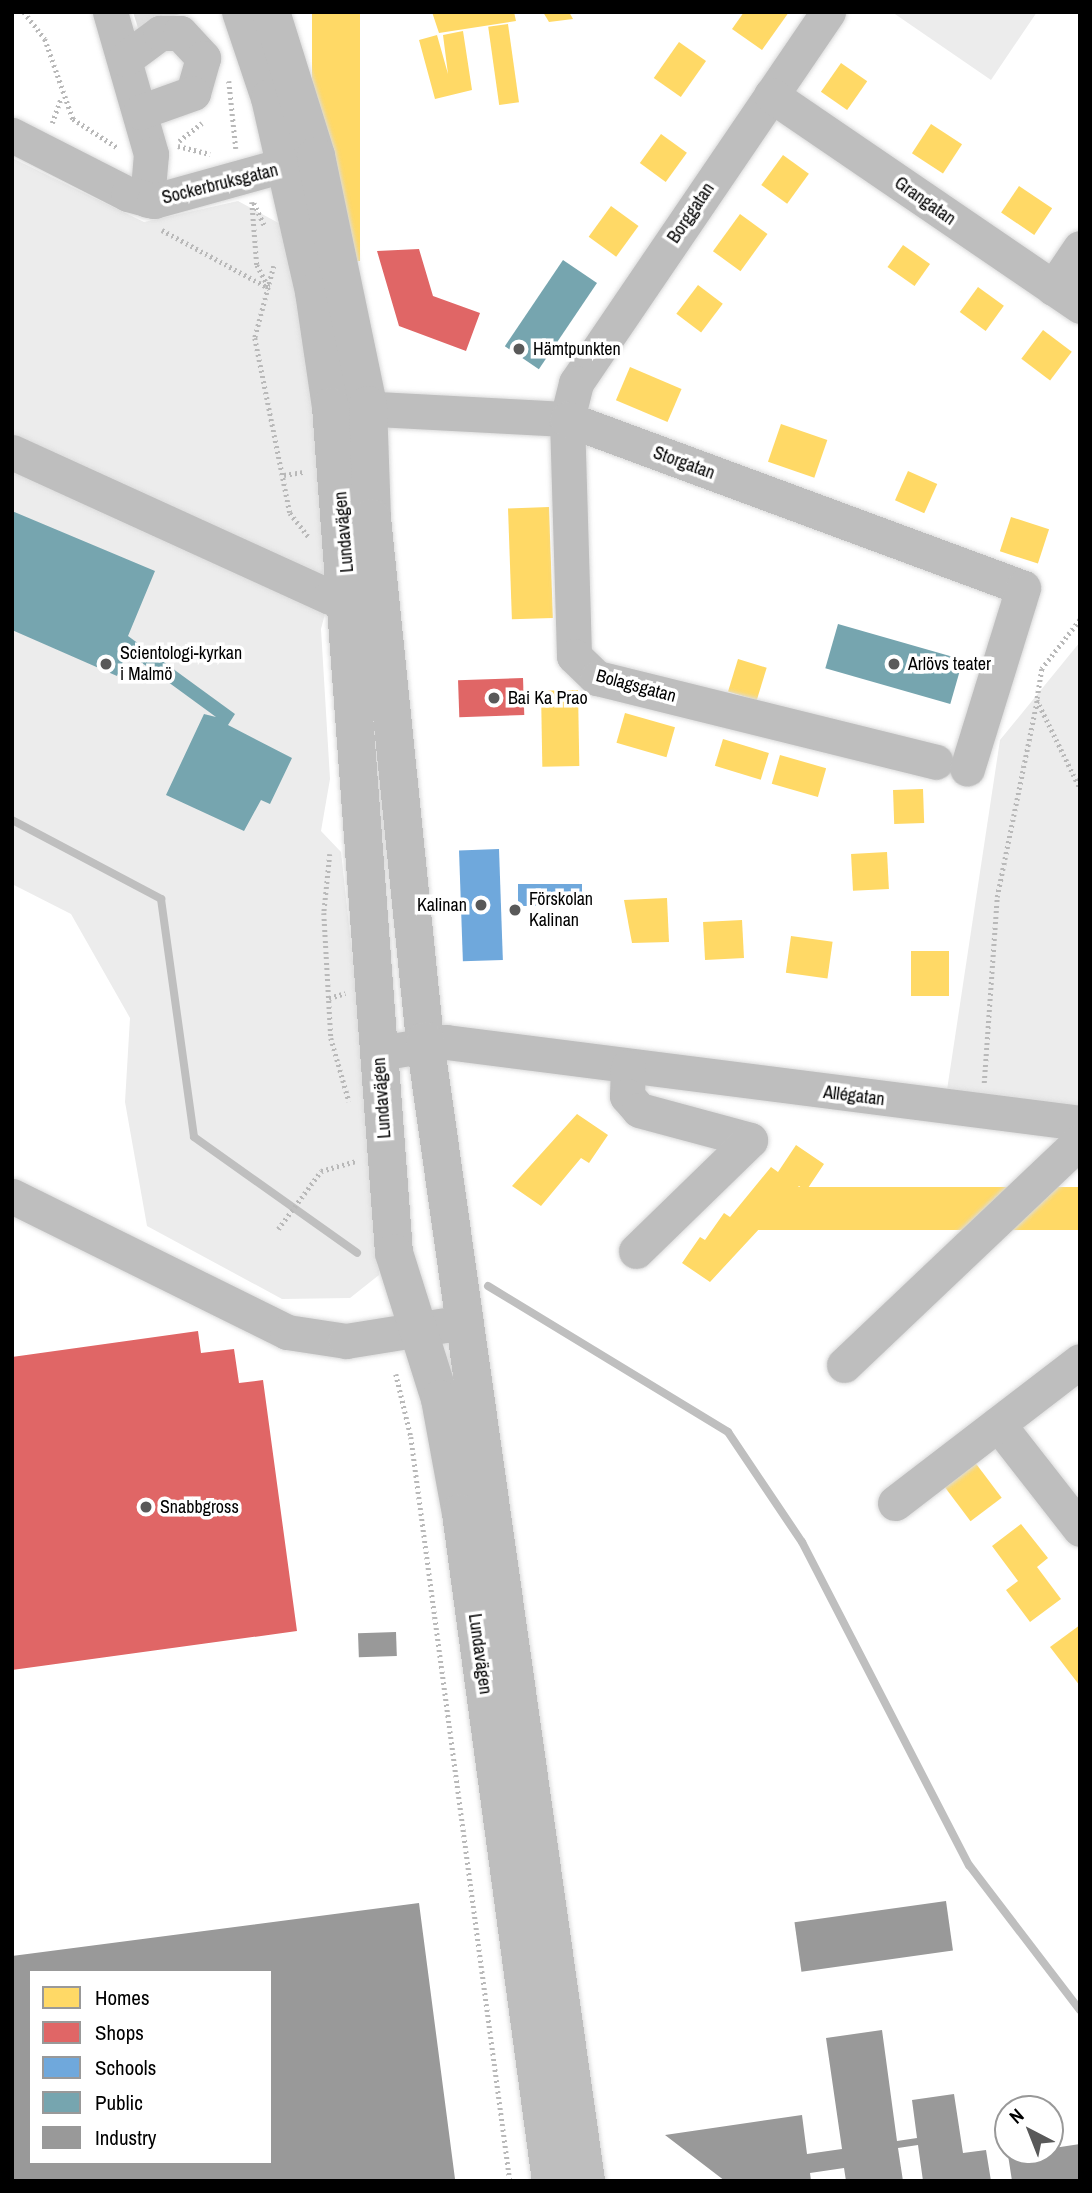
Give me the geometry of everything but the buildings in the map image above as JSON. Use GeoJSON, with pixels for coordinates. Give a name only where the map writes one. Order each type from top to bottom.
{"type":"FeatureCollection","features":[{"type":"Feature","properties":{"kind":"main road","name":"Lundavägen"},"geometry":{"type":"LineString","coordinates":[[241,12],[300,162]]}},
{"type":"Feature","properties":{"kind":"main road","name":"Lundavägen"},"geometry":{"type":"LineString","coordinates":[[271,12],[372,518],[425,1041],[586,2181]]}},
{"type":"Feature","properties":{"kind":"main road","name":"Lundavägen"},"geometry":{"type":"LineString","coordinates":[[350,406],[350,601],[394,1253],[404,1336],[440,1399],[461,1513],[551,2181]]}},
{"type":"Feature","properties":{"kind":"street"},"geometry":{"type":"LineString","coordinates":[[110,12],[151,155],[147,200]]}},
{"type":"Feature","properties":{"kind":"street","name":"Borggatan"},"geometry":{"type":"LineString","coordinates":[[567,419],[576,383],[828,12]]}},
{"type":"Feature","properties":{"kind":"street"},"geometry":{"type":"LineString","coordinates":[[125,59],[160,33],[180,33],[203,58],[193,93],[140,112]]}},
{"type":"Feature","properties":{"kind":"street","name":"Grangatan"},"geometry":{"type":"LineString","coordinates":[[771,94],[1066,297]]}},
{"type":"Feature","properties":{"kind":"street","name":"Sockerbruksgatan"},"geometry":{"type":"LineString","coordinates":[[12,135],[147,200],[300,162]]}},
{"type":"Feature","properties":{"kind":"street"},"geometry":{"type":"LineString","coordinates":[[1066,297],[1080,248]]}},
{"type":"Feature","properties":{"kind":"street","name":"Storgatan"},"geometry":{"type":"LineString","coordinates":[[350,406],[567,419],[1023,589]]}},
{"type":"Feature","properties":{"kind":"street","name":"Bolagsgatan"},"geometry":{"type":"LineString","coordinates":[[567,419],[574,656],[584,672],[952,765],[1023,589]]}},
{"type":"Feature","properties":{"kind":"street"},"geometry":{"type":"LineString","coordinates":[[12,452],[330,597],[350,601]]}},
{"type":"Feature","properties":{"kind":"street","name":"Allégatan"},"geometry":{"type":"LineString","coordinates":[[379,1053],[425,1041],[1080,1123]]}},
{"type":"Feature","properties":{"kind":"street"},"geometry":{"type":"LineString","coordinates":[[628,1067],[627,1096],[639,1110],[750,1140],[636,1251]]}},
{"type":"Feature","properties":{"kind":"street"},"geometry":{"type":"LineString","coordinates":[[844,1365],[1080,1142]]}},
{"type":"Feature","properties":{"kind":"street"},"geometry":{"type":"LineString","coordinates":[[12,1196],[288,1332],[346,1341],[404,1336],[465,1322]]}},
{"type":"Feature","properties":{"kind":"street"},"geometry":{"type":"LineString","coordinates":[[895,1503],[1080,1361]]}},
{"type":"Feature","properties":{"kind":"street"},"geometry":{"type":"LineString","coordinates":[[998,1424],[1080,1529]]}},
{"type":"Feature","properties":{"kind":"path"},"geometry":{"type":"LineString","coordinates":[[24,12],[46,38],[73,119],[116,148],[151,155],[173,145],[216,156]]}},
{"type":"Feature","properties":{"kind":"path"},"geometry":{"type":"LineString","coordinates":[[226,153],[236,149]]}},
{"type":"Feature","properties":{"kind":"path"},"geometry":{"type":"LineString","coordinates":[[267,232],[252,199],[255,254],[269,289]]}},
{"type":"Feature","properties":{"kind":"path"},"geometry":{"type":"LineString","coordinates":[[147,200],[142,219],[269,289]]}},
{"type":"Feature","properties":{"kind":"path"},"geometry":{"type":"LineString","coordinates":[[274,257],[269,289],[255,338],[285,475]]}},
{"type":"Feature","properties":{"kind":"path"},"geometry":{"type":"LineString","coordinates":[[982,1112],[997,897],[1042,669],[1080,620]]}},
{"type":"Feature","properties":{"kind":"path"},"geometry":{"type":"LineString","coordinates":[[1037,700],[1080,788]]}},
{"type":"Feature","properties":{"kind":"path"},"geometry":{"type":"LineString","coordinates":[[278,1229],[309,1182],[321,1171],[356,1161]]}},
{"type":"Feature","properties":{"kind":"path"},"geometry":{"type":"LineString","coordinates":[[404,1336],[411,1437],[510,2181]]}},
{"type":"Feature","properties":{"kind":"shaded area"},"geometry":{"type":"Polygon","coordinates":[[[892,12],[1037,12],[991,80],[892,12]]]}},
{"type":"Feature","properties":{"kind":"shaded area"},"geometry":{"type":"Polygon","coordinates":[[[12,158],[144,222],[238,201],[286,227],[338,564],[321,629],[330,779],[321,831],[341,852],[380,1210],[379,1275],[350,1298],[282,1299],[147,1226],[125,1102],[130,1018],[71,914],[12,884],[12,158]]]}},
{"type":"Feature","properties":{"kind":"shaded area"},"geometry":{"type":"Polygon","coordinates":[[[1080,642],[1080,1111],[947,1090],[1000,740],[1080,642]]]}},
{"type":"Feature","properties":{"kind":"waterway"},"geometry":{"type":"LineString","coordinates":[[12,820],[161,899],[194,1137],[357,1253]]}},
{"type":"Feature","properties":{"kind":"waterway"},"geometry":{"type":"LineString","coordinates":[[488,1286],[728,1432],[802,1542],[969,1865],[1080,2010]]}},
{"type":"Feature","properties":{"kind":"place","name":"Hämtpunkten"},"geometry":{"type":"Point","coordinates":[519,349]}},
{"type":"Feature","properties":{"kind":"place","name":"Scientologi-kyrkan i Malmö"},"geometry":{"type":"Point","coordinates":[106,664]}},
{"type":"Feature","properties":{"kind":"place","name":"Arlövs teater"},"geometry":{"type":"Point","coordinates":[894,664]}},
{"type":"Feature","properties":{"kind":"place","name":"Bai Ka Prao"},"geometry":{"type":"Point","coordinates":[494,698]}},
{"type":"Feature","properties":{"kind":"place","name":"Kalinan"},"geometry":{"type":"Point","coordinates":[481,905]}},
{"type":"Feature","properties":{"kind":"place","name":"Förskolan Kalinan"},"geometry":{"type":"Point","coordinates":[515,910]}},
{"type":"Feature","properties":{"kind":"place","name":"Snabbgross"},"geometry":{"type":"Point","coordinates":[146,1507]}}]}
